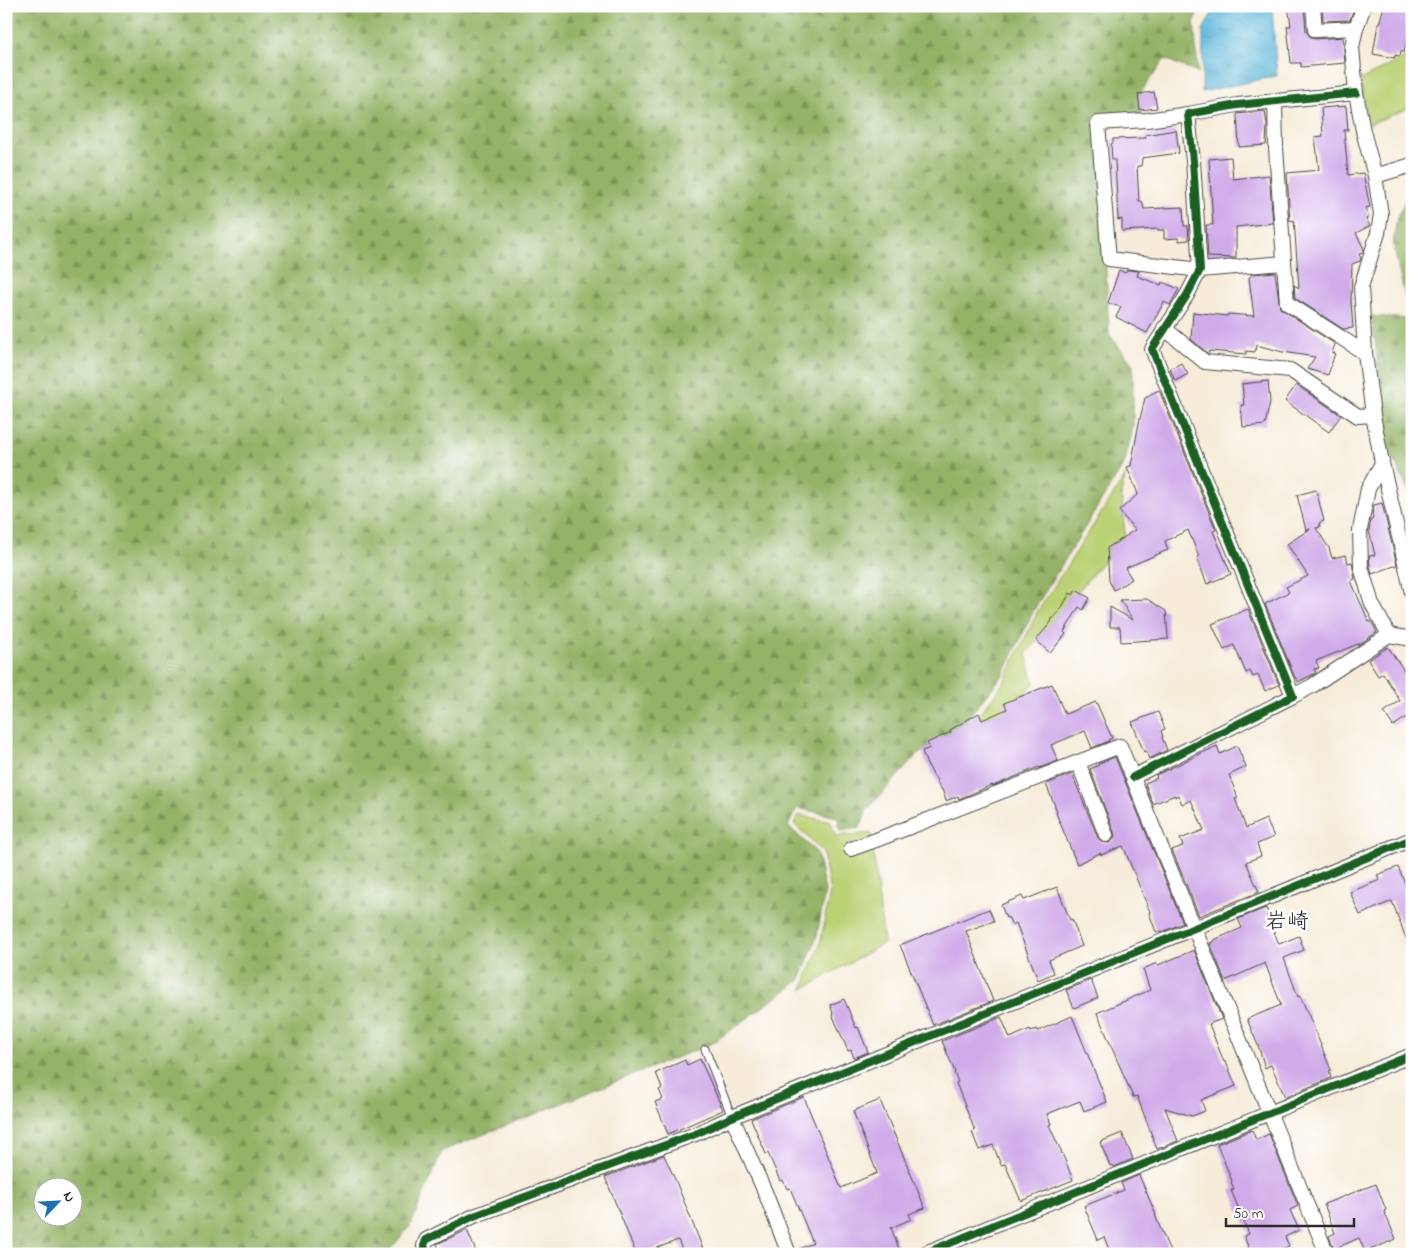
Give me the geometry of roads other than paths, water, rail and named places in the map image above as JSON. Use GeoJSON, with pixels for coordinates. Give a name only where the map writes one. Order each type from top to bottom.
{"type":"FeatureCollection","features":[{"type":"Feature","properties":{"kind":"street"},"geometry":{"type":"LineString","coordinates":[[1313,6],[1315,30],[1356,28]]}},
{"type":"Feature","properties":{"kind":"street"},"geometry":{"type":"LineString","coordinates":[[1364,6],[1352,47],[1356,93],[1375,176],[1381,214],[1378,233],[1360,287],[1365,353],[1373,415],[1382,463],[1412,593]]}},
{"type":"Feature","properties":{"kind":"street"},"geometry":{"type":"LineString","coordinates":[[1284,263],[1200,270],[1109,259],[1098,123],[1147,120],[1237,105],[1356,93]]}},
{"type":"Feature","properties":{"kind":"street"},"geometry":{"type":"LineString","coordinates":[[1276,100],[1276,148],[1287,302],[1365,353]]}},
{"type":"Feature","properties":{"kind":"street"},"geometry":{"type":"LineString","coordinates":[[1188,114],[1200,270],[1187,295],[1152,349],[1293,696]]}},
{"type":"Feature","properties":{"kind":"street"},"geometry":{"type":"LineString","coordinates":[[1375,176],[1412,165]]}},
{"type":"Feature","properties":{"kind":"street"},"geometry":{"type":"LineString","coordinates":[[1164,328],[1206,362],[1290,370],[1358,416],[1373,415]]}},
{"type":"Feature","properties":{"kind":"street"},"geometry":{"type":"LineString","coordinates":[[1382,463],[1368,488],[1360,530],[1361,567],[1372,604],[1389,634]]}},
{"type":"Feature","properties":{"kind":"street"},"geometry":{"type":"LineString","coordinates":[[1133,776],[1312,686],[1389,634],[1412,639]]}},
{"type":"Feature","properties":{"kind":"street"},"geometry":{"type":"LineString","coordinates":[[851,849],[1120,746],[1196,928],[1327,1254]]}},
{"type":"Feature","properties":{"kind":"street"},"geometry":{"type":"LineString","coordinates":[[1078,762],[1106,835]]}},
{"type":"Feature","properties":{"kind":"street"},"geometry":{"type":"LineString","coordinates":[[427,1254],[424,1246],[426,1240],[474,1216],[698,1133],[732,1117],[1412,839]]}},
{"type":"Feature","properties":{"kind":"street"},"geometry":{"type":"LineString","coordinates":[[923,1254],[1412,1054]]}},
{"type":"Feature","properties":{"kind":"street"},"geometry":{"type":"LineString","coordinates":[[732,1117],[765,1192],[789,1254]]}},
{"type":"Feature","properties":{"kind":"lane"},"geometry":{"type":"LineString","coordinates":[[705,1049],[732,1117]]}},
{"type":"Feature","properties":{"kind":"water"},"geometry":{"type":"Polygon","coordinates":[[[1216,6],[1272,6],[1277,76],[1202,92],[1203,30],[1216,6]]]}},
{"type":"Feature","properties":{"kind":"district","name":"岩崎"},"geometry":{"type":"Point","coordinates":[1287,920]}}]}
